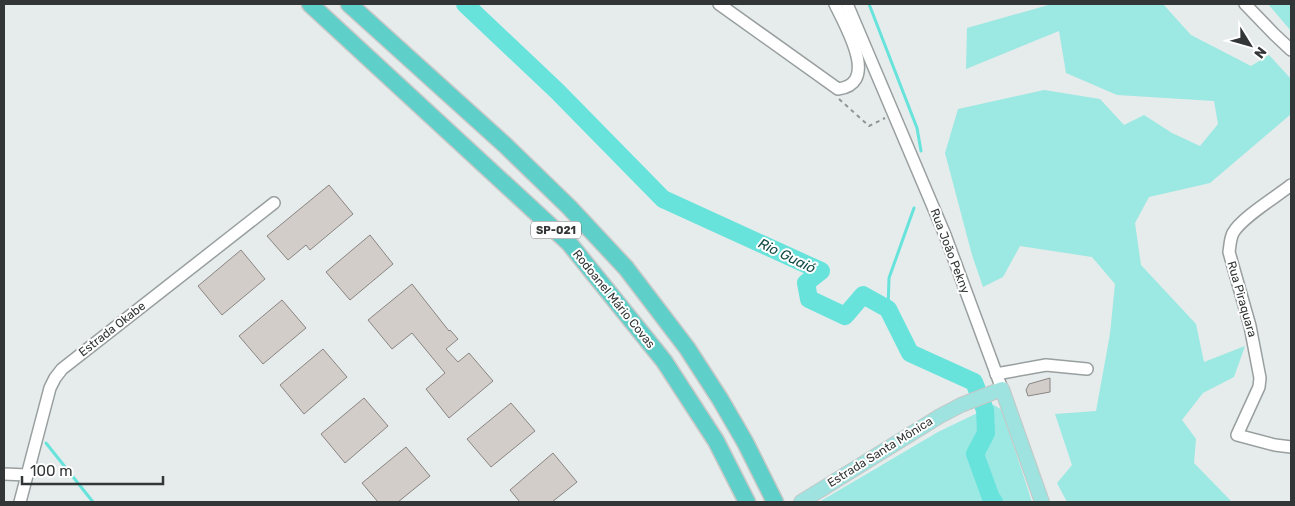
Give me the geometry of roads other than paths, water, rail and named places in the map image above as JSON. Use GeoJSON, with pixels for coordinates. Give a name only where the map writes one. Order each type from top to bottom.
{"type":"FeatureCollection","features":[{"type":"Feature","properties":{"kind":"highway","name":"Rodoanel Mário Covas"},"geometry":{"type":"LineString","coordinates":[[310,4],[568,242],[664,361],[716,442],[747,502]]}},
{"type":"Feature","properties":{"kind":"highway","name":"Rodoanel Mário Covas"},"geometry":{"type":"LineString","coordinates":[[349,4],[512,152],[626,268],[687,348],[720,398],[745,442],[775,502]]}},
{"type":"Feature","properties":{"kind":"main road","name":"Estrada Santa Mônica"},"geometry":{"type":"LineString","coordinates":[[801,502],[961,404],[997,391]]}},
{"type":"Feature","properties":{"kind":"main road","name":"Rua João Pekny"},"geometry":{"type":"LineString","coordinates":[[997,391],[1042,502]]}},
{"type":"Feature","properties":{"kind":"street"},"geometry":{"type":"LineString","coordinates":[[719,4],[838,89],[851,85],[856,77],[859,60],[835,4]]}},
{"type":"Feature","properties":{"kind":"street","name":"Rua João Pekny"},"geometry":{"type":"LineString","coordinates":[[847,4],[945,235],[996,374],[997,391]]}},
{"type":"Feature","properties":{"kind":"street"},"geometry":{"type":"LineString","coordinates":[[1245,4],[1291,50]]}},
{"type":"Feature","properties":{"kind":"street","name":"Rua Piraquara"},"geometry":{"type":"LineString","coordinates":[[1291,185],[1242,223],[1230,240],[1229,252],[1250,326],[1260,378],[1259,386],[1237,435],[1242,438],[1291,447]]}},
{"type":"Feature","properties":{"kind":"street","name":"Estrada Okabe"},"geometry":{"type":"LineString","coordinates":[[20,502],[50,388],[62,369],[274,203]]}},
{"type":"Feature","properties":{"kind":"street"},"geometry":{"type":"LineString","coordinates":[[996,374],[1046,366],[1087,369]]}},
{"type":"Feature","properties":{"kind":"street"},"geometry":{"type":"LineString","coordinates":[[4,474],[27,475]]}},
{"type":"Feature","properties":{"kind":"waterway","name":"Rio Guaió"},"geometry":{"type":"LineString","coordinates":[[465,4],[557,91],[663,199],[821,271],[806,283],[809,299],[845,316],[863,295],[888,309],[910,353],[974,382],[985,410],[986,433],[975,454],[994,502]]}},
{"type":"Feature","properties":{"kind":"waterway"},"geometry":{"type":"LineString","coordinates":[[869,4],[917,128],[921,151]]}},
{"type":"Feature","properties":{"kind":"waterway"},"geometry":{"type":"LineString","coordinates":[[888,309],[889,278],[914,208]]}},
{"type":"Feature","properties":{"kind":"waterway"},"geometry":{"type":"LineString","coordinates":[[46,443],[93,502]]}}]}
